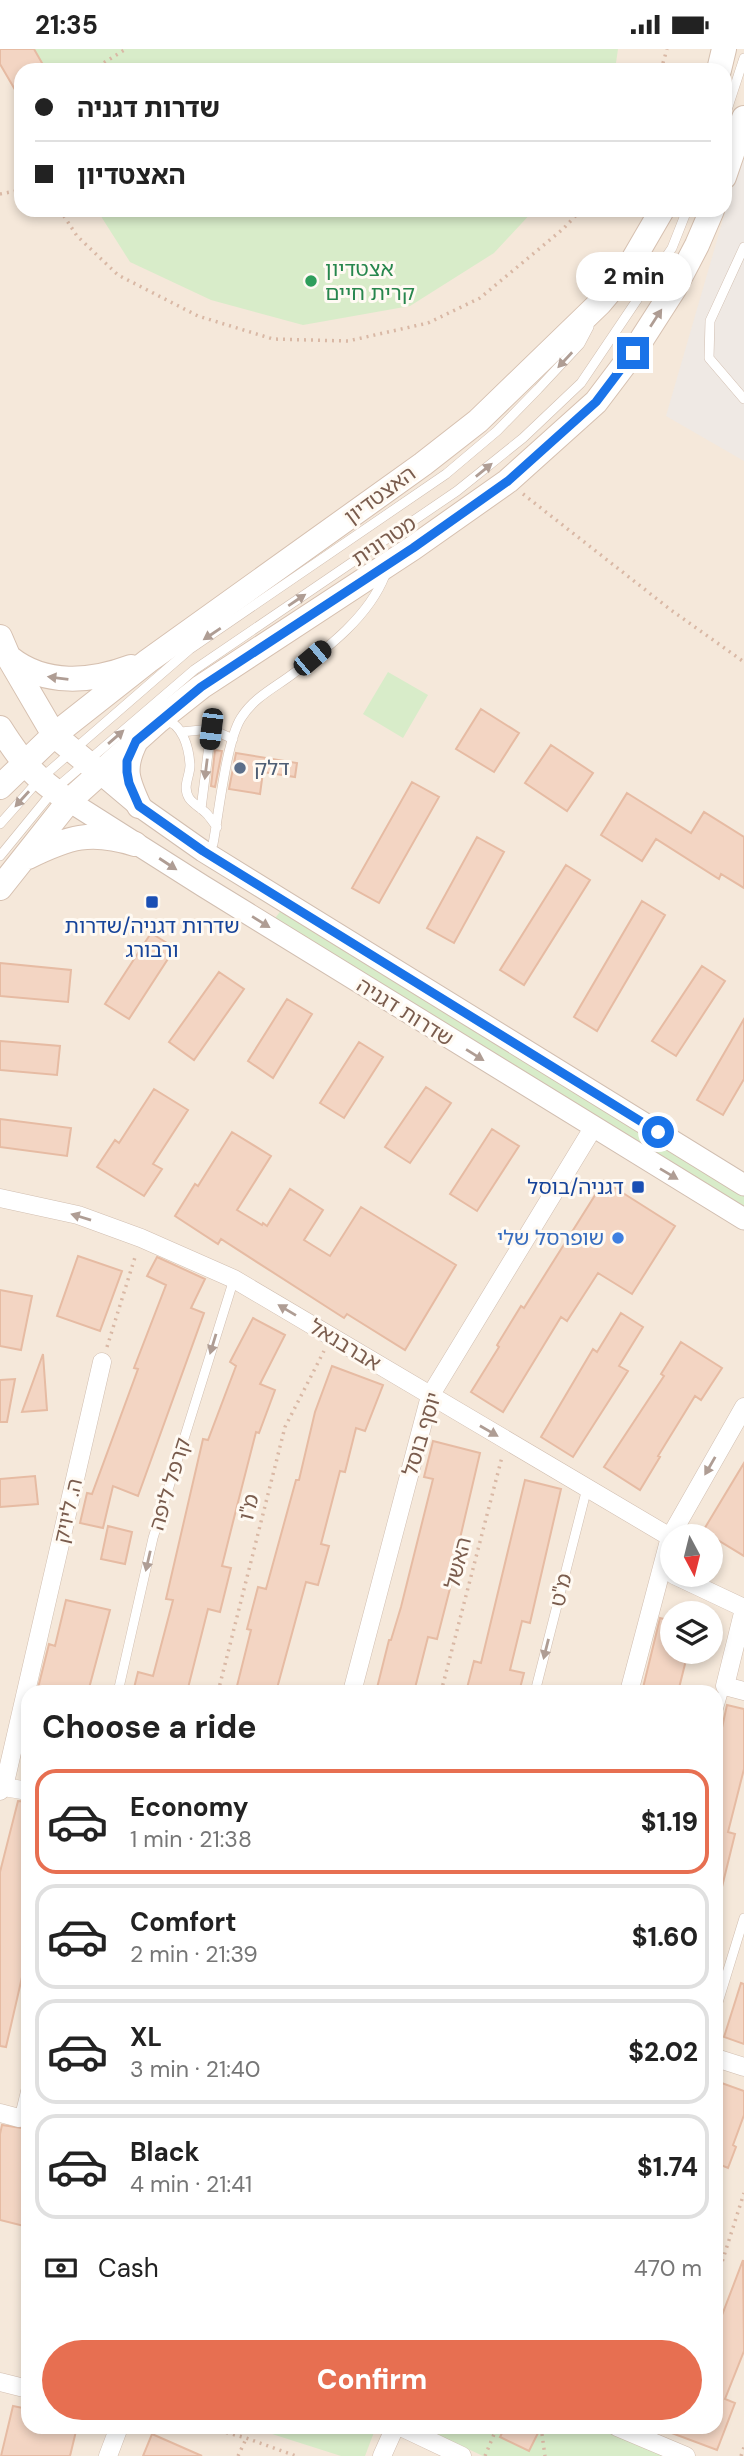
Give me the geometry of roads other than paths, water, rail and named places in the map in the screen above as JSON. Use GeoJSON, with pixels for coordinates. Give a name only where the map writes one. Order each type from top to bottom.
{"type":"FeatureCollection","features":[{"type":"Feature","properties":{"kind":"main road"},"geometry":{"type":"LineString","coordinates":[[732,153],[744,118]]}},
{"type":"Feature","properties":{"kind":"main road","name":"האצטדיון"},"geometry":{"type":"LineString","coordinates":[[78,756],[148,661],[423,464],[478,421],[600,303],[626,272],[658,217]]}},
{"type":"Feature","properties":{"kind":"main road"},"geometry":{"type":"LineString","coordinates":[[139,806],[129,783],[127,761],[136,741],[158,721],[201,687],[508,481],[596,402],[674,289],[709,217]]}},
{"type":"Feature","properties":{"kind":"main road"},"geometry":{"type":"LineString","coordinates":[[5,647],[78,756]]}},
{"type":"Feature","properties":{"kind":"main road"},"geometry":{"type":"LineString","coordinates":[[5,647],[36,674],[76,679],[99,677],[148,661]]}},
{"type":"Feature","properties":{"kind":"main road"},"geometry":{"type":"LineString","coordinates":[[0,728],[46,784]]}},
{"type":"Feature","properties":{"kind":"main road"},"geometry":{"type":"LineString","coordinates":[[0,888],[10,858],[46,784],[78,756],[136,741]]}},
{"type":"Feature","properties":{"kind":"main road"},"geometry":{"type":"LineString","coordinates":[[0,787],[46,784],[78,756]]}},
{"type":"Feature","properties":{"kind":"main road"},"geometry":{"type":"LineString","coordinates":[[10,858],[84,837],[104,835],[135,843]]}},
{"type":"Feature","properties":{"kind":"street","name":"שדרות דגניה"},"geometry":{"type":"LineString","coordinates":[[78,756],[139,806],[203,851],[744,1185]]}},
{"type":"Feature","properties":{"kind":"street","name":"שדרות דגניה"},"geometry":{"type":"LineString","coordinates":[[46,784],[135,843],[744,1219]]}},
{"type":"Feature","properties":{"kind":"street","name":"יוסף בוסל"},"geometry":{"type":"LineString","coordinates":[[354,1685],[430,1396],[593,1128]]}},
{"type":"Feature","properties":{"kind":"street","name":"אברבנאל"},"geometry":{"type":"LineString","coordinates":[[0,1198],[78,1215],[141,1238],[234,1279],[660,1531]]}},
{"type":"Feature","properties":{"kind":"street","name":"ה. ליויק"},"geometry":{"type":"LineString","coordinates":[[26,1685],[102,1362]]}},
{"type":"Feature","properties":{"kind":"street"},"geometry":{"type":"LineString","coordinates":[[677,1524],[744,1407]]}},
{"type":"Feature","properties":{"kind":"street"},"geometry":{"type":"LineString","coordinates":[[631,1685],[664,1587]]}},
{"type":"Feature","properties":{"kind":"street"},"geometry":{"type":"LineString","coordinates":[[699,1587],[744,1608],[725,1686],[744,1691]]}},
{"type":"Feature","properties":{"kind":"street","name":"ה. ליויק"},"geometry":{"type":"LineString","coordinates":[[2,1789],[21,1708]]}},
{"type":"Feature","properties":{"kind":"street"},"geometry":{"type":"LineString","coordinates":[[2,1789],[21,1790]]}},
{"type":"Feature","properties":{"kind":"street"},"geometry":{"type":"LineString","coordinates":[[723,2060],[744,2067]]}},
{"type":"Feature","properties":{"kind":"street"},"geometry":{"type":"LineString","coordinates":[[0,2113],[19,2118]]}},
{"type":"Feature","properties":{"kind":"street"},"geometry":{"type":"LineString","coordinates":[[0,2382],[21,2387]]}},
{"type":"Feature","properties":{"kind":"street"},"geometry":{"type":"LineString","coordinates":[[108,2456],[116,2434]]}},
{"type":"Feature","properties":{"kind":"street"},"geometry":{"type":"LineString","coordinates":[[382,2456],[392,2434]]}},
{"type":"Feature","properties":{"kind":"street"},"geometry":{"type":"LineString","coordinates":[[416,2434],[462,2456]]}},
{"type":"Feature","properties":{"kind":"street"},"geometry":{"type":"LineString","coordinates":[[634,2434],[686,2456]]}},
{"type":"Feature","properties":{"kind":"lane"},"geometry":{"type":"LineString","coordinates":[[732,95],[744,58]]}},
{"type":"Feature","properties":{"kind":"lane","name":"מטרונית"},"geometry":{"type":"LineString","coordinates":[[78,756],[194,670],[457,491],[523,438],[581,383],[672,248],[684,217]]}},
{"type":"Feature","properties":{"kind":"lane"},"geometry":{"type":"LineString","coordinates":[[744,247],[710,321],[709,358],[744,399]]}},
{"type":"Feature","properties":{"kind":"lane","name":"מטרונית"},"geometry":{"type":"LineString","coordinates":[[78,756],[190,649],[446,474],[477,448],[580,344],[600,303]]}},
{"type":"Feature","properties":{"kind":"lane"},"geometry":{"type":"LineString","coordinates":[[203,851],[209,850],[214,844],[233,739],[241,717],[263,694],[294,673],[347,628],[370,604],[384,579],[388,564]]}},
{"type":"Feature","properties":{"kind":"lane"},"geometry":{"type":"LineString","coordinates":[[158,721],[169,721],[181,732],[190,767],[185,787],[190,800],[217,827]]}},
{"type":"Feature","properties":{"kind":"lane"},"geometry":{"type":"LineString","coordinates":[[181,732],[211,729],[233,739]]}},
{"type":"Feature","properties":{"kind":"lane"},"geometry":{"type":"LineString","coordinates":[[201,809],[211,729]]}},
{"type":"Feature","properties":{"kind":"lane"},"geometry":{"type":"LineString","coordinates":[[0,824],[46,784]]}},
{"type":"Feature","properties":{"kind":"lane","name":"קרפל ליפה"},"geometry":{"type":"LineString","coordinates":[[120,1685],[153,1538],[234,1279]]}},
{"type":"Feature","properties":{"kind":"lane","name":"מ\"ט"},"geometry":{"type":"LineString","coordinates":[[537,1685],[587,1488]]}},
{"type":"Feature","properties":{"kind":"lane"},"geometry":{"type":"LineString","coordinates":[[723,1693],[725,1686]]}},
{"type":"Feature","properties":{"kind":"lane"},"geometry":{"type":"LineString","coordinates":[[723,1986],[744,1918]]}},
{"type":"Feature","properties":{"kind":"lane"},"geometry":{"type":"LineString","coordinates":[[19,2118],[21,2110]]}},
{"type":"Feature","properties":{"kind":"place","name":"אצטדיון קרית חיים"},"geometry":{"type":"Point","coordinates":[311,281]}},
{"type":"Feature","properties":{"kind":"place","name":"דלק"},"geometry":{"type":"Point","coordinates":[240,768]}},
{"type":"Feature","properties":{"kind":"place","name":"שדרות דגניה/שדרות ורבורג"},"geometry":{"type":"Point","coordinates":[152,902]}},
{"type":"Feature","properties":{"kind":"place","name":"דגניה/בוסל"},"geometry":{"type":"Point","coordinates":[638,1187]}},
{"type":"Feature","properties":{"kind":"place","name":"שופרסל שלי"},"geometry":{"type":"Point","coordinates":[618,1238]}}]}
